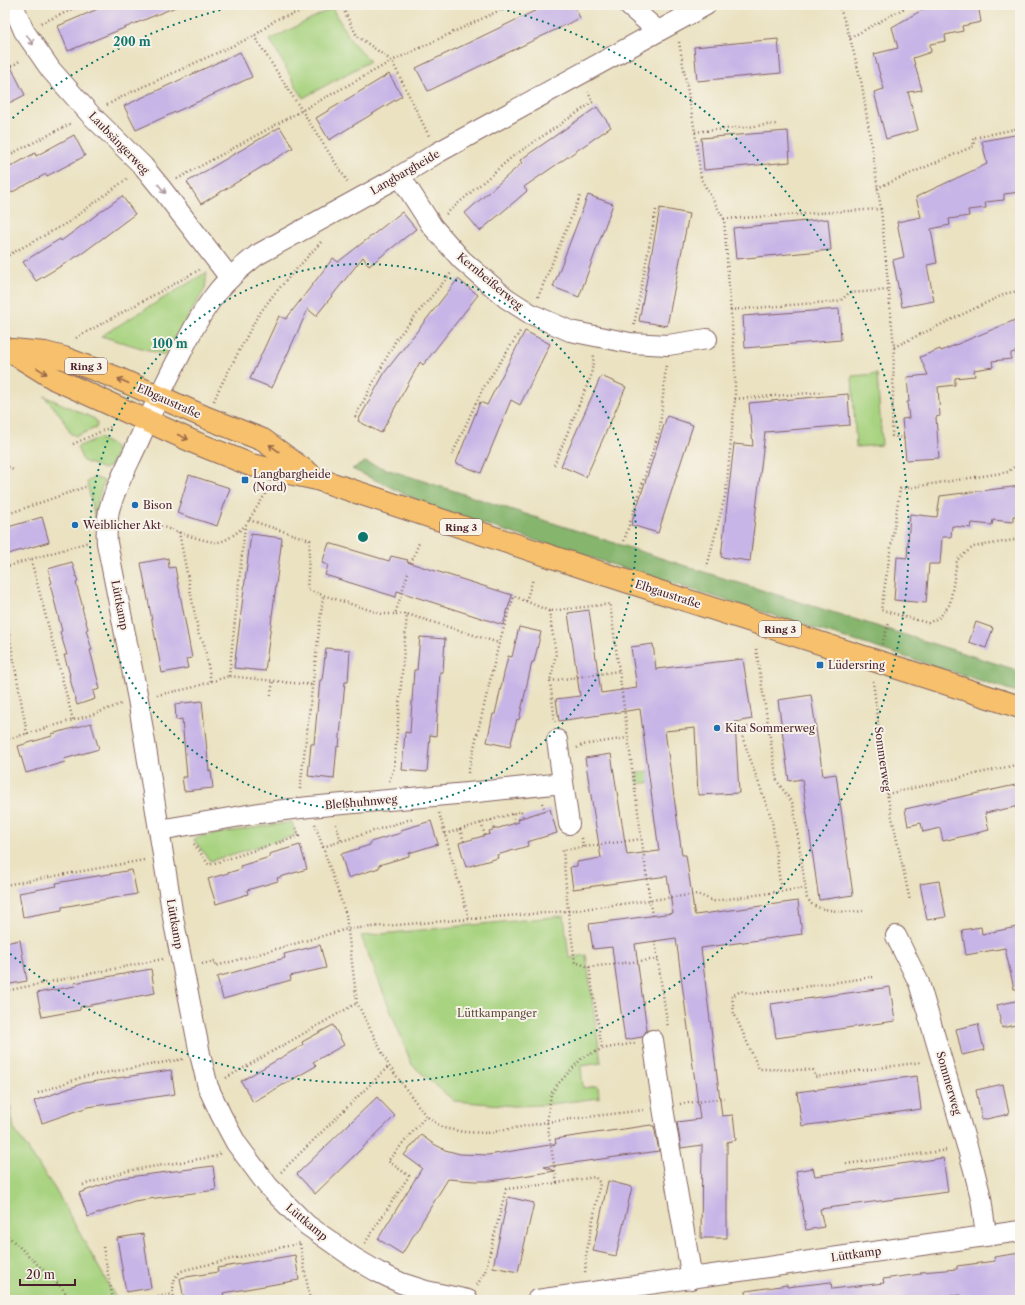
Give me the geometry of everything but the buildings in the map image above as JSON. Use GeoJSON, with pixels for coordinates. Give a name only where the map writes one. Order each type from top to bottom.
{"type":"FeatureCollection","features":[{"type":"Feature","properties":{"kind":"main road","name":"Elbgaustraße"},"geometry":{"type":"LineString","coordinates":[[7,349],[45,353],[98,370],[208,418],[263,440],[317,479]]}},
{"type":"Feature","properties":{"kind":"main road","name":"Elbgaustraße"},"geometry":{"type":"LineString","coordinates":[[7,349],[55,379],[196,443],[251,465],[317,479],[604,574],[1020,707]]}},
{"type":"Feature","properties":{"kind":"street","name":"Laubsängerweg"},"geometry":{"type":"LineString","coordinates":[[13,5],[24,31],[51,70],[90,114],[143,166],[230,278]]}},
{"type":"Feature","properties":{"kind":"street"},"geometry":{"type":"LineString","coordinates":[[628,5],[658,31]]}},
{"type":"Feature","properties":{"kind":"street","name":"Langbargheide"},"geometry":{"type":"LineString","coordinates":[[158,396],[200,317],[215,295],[230,278],[257,255],[400,176],[437,153],[706,5]]}},
{"type":"Feature","properties":{"kind":"street","name":"Kernbeißerweg"},"geometry":{"type":"LineString","coordinates":[[400,176],[432,226],[462,260],[506,298],[531,314],[570,331],[596,337],[630,342],[668,345],[707,339]]}},
{"type":"Feature","properties":{"kind":"street","name":"Lüttkamp"},"geometry":{"type":"LineString","coordinates":[[158,396],[120,482],[110,509],[106,530],[107,543],[138,699],[174,923],[208,1087],[236,1142],[268,1186],[307,1225],[354,1258],[401,1283],[426,1291],[471,1295]]}},
{"type":"Feature","properties":{"kind":"street"},"geometry":{"type":"LineString","coordinates":[[558,746],[569,824]]}},
{"type":"Feature","properties":{"kind":"street","name":"Bleßhuhnweg"},"geometry":{"type":"LineString","coordinates":[[159,830],[259,813],[309,807],[563,783]]}},
{"type":"Feature","properties":{"kind":"street","name":"Sommerweg"},"geometry":{"type":"LineString","coordinates":[[896,936],[922,989],[974,1170],[981,1198],[986,1235]]}},
{"type":"Feature","properties":{"kind":"street"},"geometry":{"type":"LineString","coordinates":[[653,1040],[674,1103],[692,1279]]}},
{"type":"Feature","properties":{"kind":"street","name":"Lüttkamp"},"geometry":{"type":"LineString","coordinates":[[536,1300],[562,1298],[1020,1231]]}},
{"type":"Feature","properties":{"kind":"path"},"geometry":{"type":"LineString","coordinates":[[24,31],[83,5]]}},
{"type":"Feature","properties":{"kind":"path"},"geometry":{"type":"LineString","coordinates":[[5,157],[125,95],[254,36],[276,19],[321,5]]}},
{"type":"Feature","properties":{"kind":"path"},"geometry":{"type":"LineString","coordinates":[[341,5],[357,36],[392,61],[437,153]]}},
{"type":"Feature","properties":{"kind":"path"},"geometry":{"type":"LineString","coordinates":[[161,188],[392,61],[511,5]]}},
{"type":"Feature","properties":{"kind":"path"},"geometry":{"type":"LineString","coordinates":[[839,5],[850,38],[862,85],[881,209],[894,347],[892,436],[907,439]]}},
{"type":"Feature","properties":{"kind":"path"},"geometry":{"type":"LineString","coordinates":[[850,38],[910,5]]}},
{"type":"Feature","properties":{"kind":"path"},"geometry":{"type":"LineString","coordinates":[[676,22],[695,132],[701,179],[724,219],[735,367],[735,399],[726,492],[707,567]]}},
{"type":"Feature","properties":{"kind":"path"},"geometry":{"type":"LineString","coordinates":[[254,36],[358,199]]}},
{"type":"Feature","properties":{"kind":"path"},"geometry":{"type":"LineString","coordinates":[[432,226],[512,157],[594,102],[579,76]]}},
{"type":"Feature","properties":{"kind":"path"},"geometry":{"type":"LineString","coordinates":[[695,132],[776,124]]}},
{"type":"Feature","properties":{"kind":"path"},"geometry":{"type":"LineString","coordinates":[[878,188],[974,146],[973,138],[1020,128]]}},
{"type":"Feature","properties":{"kind":"path"},"geometry":{"type":"LineString","coordinates":[[5,257],[67,223],[143,166]]}},
{"type":"Feature","properties":{"kind":"path"},"geometry":{"type":"LineString","coordinates":[[452,455],[482,390],[531,314],[581,194]]}},
{"type":"Feature","properties":{"kind":"path"},"geometry":{"type":"LineString","coordinates":[[724,219],[881,209]]}},
{"type":"Feature","properties":{"kind":"path"},"geometry":{"type":"LineString","coordinates":[[630,342],[656,210]]}},
{"type":"Feature","properties":{"kind":"path"},"geometry":{"type":"LineString","coordinates":[[213,403],[256,318],[274,294],[325,238]]}},
{"type":"Feature","properties":{"kind":"path"},"geometry":{"type":"LineString","coordinates":[[355,417],[396,338],[462,260]]}},
{"type":"Feature","properties":{"kind":"path"},"geometry":{"type":"LineString","coordinates":[[76,338],[203,268]]}},
{"type":"Feature","properties":{"kind":"path"},"geometry":{"type":"LineString","coordinates":[[730,310],[840,301],[849,293],[888,290]]}},
{"type":"Feature","properties":{"kind":"path"},"geometry":{"type":"LineString","coordinates":[[894,347],[1007,293],[1020,291]]}},
{"type":"Feature","properties":{"kind":"path"},"geometry":{"type":"LineString","coordinates":[[554,464],[591,376],[596,337]]}},
{"type":"Feature","properties":{"kind":"path"},"geometry":{"type":"LineString","coordinates":[[624,541],[660,428],[668,345]]}},
{"type":"Feature","properties":{"kind":"path"},"geometry":{"type":"LineString","coordinates":[[735,399],[823,392]]}},
{"type":"Feature","properties":{"kind":"path"},"geometry":{"type":"LineString","coordinates":[[73,444],[111,427]]}},
{"type":"Feature","properties":{"kind":"path"},"geometry":{"type":"LineString","coordinates":[[1020,462],[1008,472],[900,489],[882,610],[928,623],[940,617],[950,604],[957,560],[973,547],[1020,539]]}},
{"type":"Feature","properties":{"kind":"path"},"geometry":{"type":"LineString","coordinates":[[5,465],[13,470]]}},
{"type":"Feature","properties":{"kind":"path"},"geometry":{"type":"LineString","coordinates":[[5,515],[85,487]]}},
{"type":"Feature","properties":{"kind":"path"},"geometry":{"type":"LineString","coordinates":[[157,525],[208,541],[218,542],[226,539],[245,526],[268,490]]}},
{"type":"Feature","properties":{"kind":"path"},"geometry":{"type":"LineString","coordinates":[[249,520],[310,540],[307,590],[382,614],[407,614],[499,643]]}},
{"type":"Feature","properties":{"kind":"path"},"geometry":{"type":"LineString","coordinates":[[229,676],[245,526]]}},
{"type":"Feature","properties":{"kind":"path"},"geometry":{"type":"LineString","coordinates":[[180,532],[199,636],[204,643],[211,682]]}},
{"type":"Feature","properties":{"kind":"path"},"geometry":{"type":"LineString","coordinates":[[5,567],[95,540]]}},
{"type":"Feature","properties":{"kind":"path"},"geometry":{"type":"LineString","coordinates":[[411,563],[419,543]]}},
{"type":"Feature","properties":{"kind":"path"},"geometry":{"type":"LineString","coordinates":[[31,560],[73,720]]}},
{"type":"Feature","properties":{"kind":"path"},"geometry":{"type":"LineString","coordinates":[[395,614],[408,573]]}},
{"type":"Feature","properties":{"kind":"path"},"geometry":{"type":"LineString","coordinates":[[526,601],[533,579]]}},
{"type":"Feature","properties":{"kind":"path"},"geometry":{"type":"LineString","coordinates":[[300,794],[323,596]]}},
{"type":"Feature","properties":{"kind":"path"},"geometry":{"type":"LineString","coordinates":[[468,774],[499,643],[514,596],[549,611],[610,604],[652,916]]}},
{"type":"Feature","properties":{"kind":"path"},"geometry":{"type":"LineString","coordinates":[[5,611],[27,734]]}},
{"type":"Feature","properties":{"kind":"path"},"geometry":{"type":"LineString","coordinates":[[549,611],[556,654],[550,681],[558,746],[570,751],[582,745],[627,738]]}},
{"type":"Feature","properties":{"kind":"path","name":"Bleßhuhnweg"},"geometry":{"type":"LineString","coordinates":[[389,782],[394,768],[407,614]]}},
{"type":"Feature","properties":{"kind":"path"},"geometry":{"type":"LineString","coordinates":[[880,651],[889,623]]}},
{"type":"Feature","properties":{"kind":"path"},"geometry":{"type":"LineString","coordinates":[[756,649],[777,781],[793,804],[807,898],[812,904],[833,910],[863,912]]}},
{"type":"Feature","properties":{"kind":"path"},"geometry":{"type":"LineString","coordinates":[[550,681],[619,671]]}},
{"type":"Feature","properties":{"kind":"path"},"geometry":{"type":"LineString","coordinates":[[152,696],[191,688],[229,676],[312,685]]}},
{"type":"Feature","properties":{"kind":"path"},"geometry":{"type":"LineString","coordinates":[[272,695],[273,680]]}},
{"type":"Feature","properties":{"kind":"path","name":"Sommerweg"},"geometry":{"type":"LineString","coordinates":[[873,686],[887,794],[910,901]]}},
{"type":"Feature","properties":{"kind":"path"},"geometry":{"type":"LineString","coordinates":[[5,740],[94,714],[125,703]]}},
{"type":"Feature","properties":{"kind":"path"},"geometry":{"type":"LineString","coordinates":[[768,724],[742,728],[743,739],[772,820],[781,891]]}},
{"type":"Feature","properties":{"kind":"path"},"geometry":{"type":"LineString","coordinates":[[887,794],[1020,764]]}},
{"type":"Feature","properties":{"kind":"path"},"geometry":{"type":"LineString","coordinates":[[438,811],[468,919]]}},
{"type":"Feature","properties":{"kind":"path"},"geometry":{"type":"LineString","coordinates":[[445,834],[521,812],[523,817]]}},
{"type":"Feature","properties":{"kind":"path"},"geometry":{"type":"LineString","coordinates":[[512,814],[514,823]]}},
{"type":"Feature","properties":{"kind":"path"},"geometry":{"type":"LineString","coordinates":[[322,847],[416,818]]}},
{"type":"Feature","properties":{"kind":"path"},"geometry":{"type":"LineString","coordinates":[[491,820],[494,829]]}},
{"type":"Feature","properties":{"kind":"path"},"geometry":{"type":"LineString","coordinates":[[336,822],[342,841]]}},
{"type":"Feature","properties":{"kind":"path"},"geometry":{"type":"LineString","coordinates":[[481,823],[484,836]]}},
{"type":"Feature","properties":{"kind":"path"},"geometry":{"type":"LineString","coordinates":[[194,843],[209,865],[299,836],[296,825]]}},
{"type":"Feature","properties":{"kind":"path"},"geometry":{"type":"LineString","coordinates":[[317,829],[346,915],[357,1003],[389,1066],[426,1116],[443,1128],[464,1132],[488,1133],[547,1122],[674,1103],[724,1098]]}},
{"type":"Feature","properties":{"kind":"path"},"geometry":{"type":"LineString","coordinates":[[460,829],[464,842]]}},
{"type":"Feature","properties":{"kind":"path"},"geometry":{"type":"LineString","coordinates":[[641,839],[563,850],[568,911],[575,962],[589,967],[658,959]]}},
{"type":"Feature","properties":{"kind":"path"},"geometry":{"type":"LineString","coordinates":[[5,885],[145,860]]}},
{"type":"Feature","properties":{"kind":"path"},"geometry":{"type":"LineString","coordinates":[[203,964],[215,961],[216,966],[347,929],[568,911],[696,894],[714,901],[805,888]]}},
{"type":"Feature","properties":{"kind":"path"},"geometry":{"type":"LineString","coordinates":[[556,1183],[547,1122],[551,1094],[557,1085],[583,1057],[602,1049],[670,1037],[655,941]]}},
{"type":"Feature","properties":{"kind":"path"},"geometry":{"type":"LineString","coordinates":[[5,991],[163,959]]}},
{"type":"Feature","properties":{"kind":"path"},"geometry":{"type":"LineString","coordinates":[[589,967],[602,1049]]}},
{"type":"Feature","properties":{"kind":"path"},"geometry":{"type":"LineString","coordinates":[[873,977],[754,994],[741,991],[732,996],[734,1013],[759,1069],[813,1070],[815,1077],[925,1062]]}},
{"type":"Feature","properties":{"kind":"path"},"geometry":{"type":"LineString","coordinates":[[224,1079],[357,1003]]}},
{"type":"Feature","properties":{"kind":"path"},"geometry":{"type":"LineString","coordinates":[[38,1093],[82,1077],[187,1058]]}},
{"type":"Feature","properties":{"kind":"path"},"geometry":{"type":"LineString","coordinates":[[281,1173],[389,1066]]}},
{"type":"Feature","properties":{"kind":"path"},"geometry":{"type":"LineString","coordinates":[[364,1244],[409,1176],[388,1161],[426,1116]]}},
{"type":"Feature","properties":{"kind":"path"},"geometry":{"type":"LineString","coordinates":[[846,1164],[952,1149]]}},
{"type":"Feature","properties":{"kind":"path"},"geometry":{"type":"LineString","coordinates":[[83,1185],[126,1171],[217,1156],[226,1150]]}},
{"type":"Feature","properties":{"kind":"path"},"geometry":{"type":"LineString","coordinates":[[471,1295],[485,1272],[506,1189],[595,1177],[600,1183],[586,1256],[585,1275]]}},
{"type":"Feature","properties":{"kind":"path"},"geometry":{"type":"LineString","coordinates":[[5,1234],[62,1288],[71,1300]]}},
{"type":"Feature","properties":{"kind":"path"},"geometry":{"type":"LineString","coordinates":[[302,1239],[300,1244],[310,1300]]}},
{"type":"Feature","properties":{"kind":"path"},"geometry":{"type":"LineString","coordinates":[[174,1300],[174,1278],[178,1273],[184,1270],[300,1244]]}},
{"type":"Feature","properties":{"kind":"path"},"geometry":{"type":"LineString","coordinates":[[103,1247],[113,1300]]}},
{"type":"Feature","properties":{"kind":"path"},"geometry":{"type":"LineString","coordinates":[[142,1300],[173,1294]]}},
{"type":"Feature","properties":{"kind":"green space"},"geometry":{"type":"Polygon","coordinates":[[[332,8],[352,42],[370,61],[303,98],[270,40],[332,8]]]}},
{"type":"Feature","properties":{"kind":"green space"},"geometry":{"type":"Polygon","coordinates":[[[207,272],[205,289],[165,355],[101,336],[207,272]]]}},
{"type":"Feature","properties":{"kind":"green space"},"geometry":{"type":"Polygon","coordinates":[[[877,374],[882,445],[856,447],[852,376],[877,374]]]}},
{"type":"Feature","properties":{"kind":"green space"},"geometry":{"type":"Polygon","coordinates":[[[44,396],[95,419],[97,424],[96,428],[76,436],[71,434],[61,416],[44,396]]]}},
{"type":"Feature","properties":{"kind":"green space"},"geometry":{"type":"Polygon","coordinates":[[[99,438],[114,446],[116,453],[110,466],[104,469],[83,461],[77,447],[99,438]]]}},
{"type":"Feature","properties":{"kind":"green space"},"geometry":{"type":"Polygon","coordinates":[[[365,462],[704,572],[1020,671],[1020,693],[436,509],[352,469],[365,462]]]}},
{"type":"Feature","properties":{"kind":"green space"},"geometry":{"type":"Polygon","coordinates":[[[94,477],[104,481],[97,502],[95,519],[87,482],[94,477]]]}},
{"type":"Feature","properties":{"kind":"green space"},"geometry":{"type":"Polygon","coordinates":[[[666,768],[668,780],[638,784],[636,773],[666,768]]]}},
{"type":"Feature","properties":{"kind":"green space"},"geometry":{"type":"Polygon","coordinates":[[[292,822],[296,835],[210,861],[194,840],[202,836],[292,822]]]}},
{"type":"Feature","properties":{"kind":"green space","name":"Lüttkampanger"},"geometry":{"type":"Polygon","coordinates":[[[564,916],[569,958],[586,955],[601,1063],[581,1066],[583,1088],[598,1086],[599,1098],[543,1105],[514,1106],[454,1101],[412,1065],[361,936],[564,916]]]}},
{"type":"Feature","properties":{"kind":"green space"},"geometry":{"type":"Polygon","coordinates":[[[5,1067],[14,1129],[55,1189],[117,1300],[15,1300],[5,1290],[5,1067]]]}},
{"type":"Feature","properties":{"kind":"place","name":"Langbargheide (Nord)"},"geometry":{"type":"Point","coordinates":[245,480]}},
{"type":"Feature","properties":{"kind":"place","name":"Bison"},"geometry":{"type":"Point","coordinates":[135,505]}},
{"type":"Feature","properties":{"kind":"place","name":"Weiblicher Akt"},"geometry":{"type":"Point","coordinates":[75,525]}},
{"type":"Feature","properties":{"kind":"place","name":"Lüdersring"},"geometry":{"type":"Point","coordinates":[820,665]}},
{"type":"Feature","properties":{"kind":"place","name":"Kita Sommerweg"},"geometry":{"type":"Point","coordinates":[717,728]}}]}
